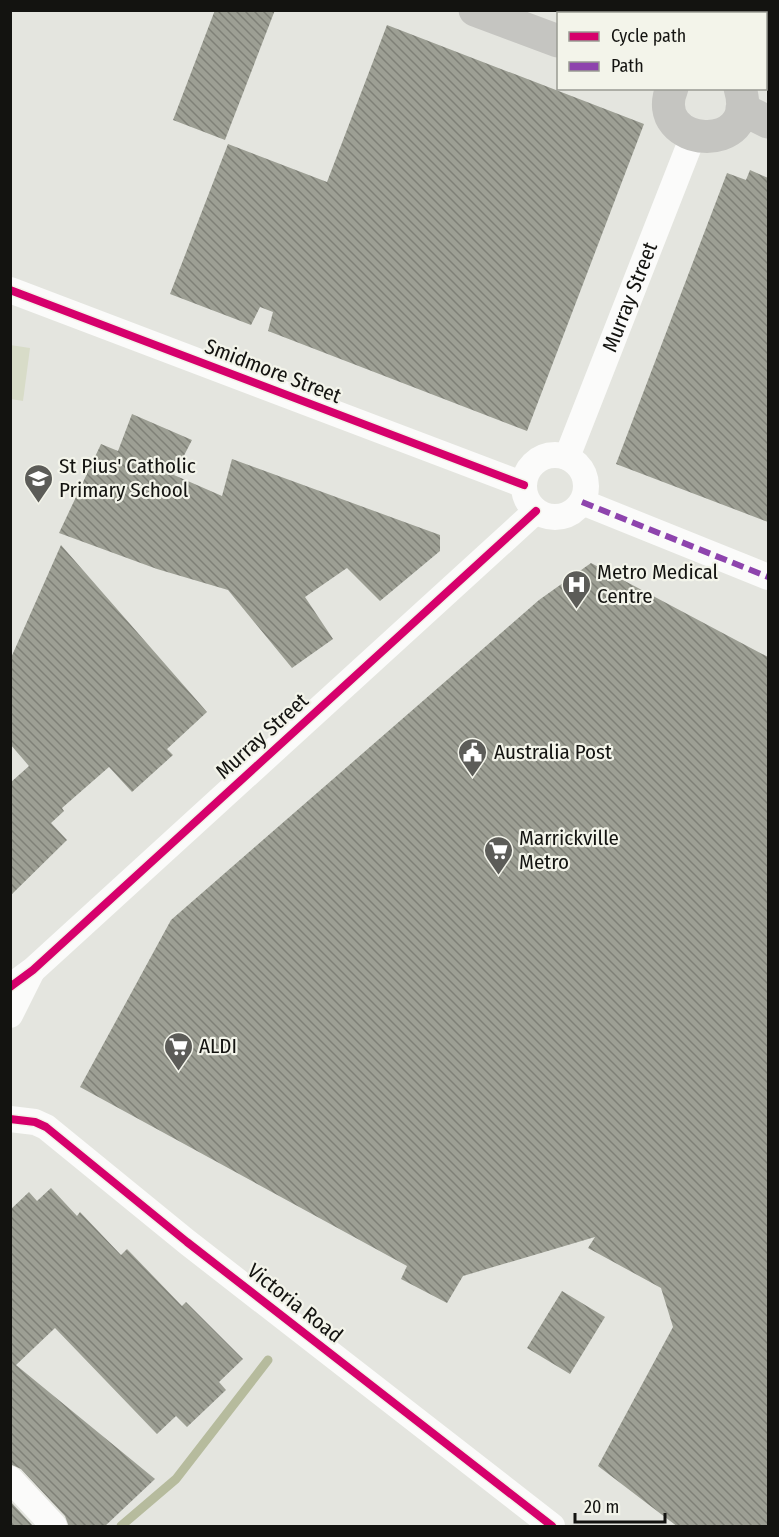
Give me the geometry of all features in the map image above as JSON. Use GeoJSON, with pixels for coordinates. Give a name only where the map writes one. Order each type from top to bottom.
{"type":"FeatureCollection","features":[{"type":"Feature","properties":{"kind":"street"},"geometry":{"type":"LineString","coordinates":[[475,10],[557,41]]}},
{"type":"Feature","properties":{"kind":"street"},"geometry":{"type":"LineString","coordinates":[[672,90],[669,103],[671,114],[683,131],[693,136],[717,136],[737,121],[750,106]]}},
{"type":"Feature","properties":{"kind":"street","name":"Murray Street"},"geometry":{"type":"LineString","coordinates":[[567,457],[693,136]]}},
{"type":"Feature","properties":{"kind":"street","name":"Smidmore Street"},"geometry":{"type":"LineString","coordinates":[[10,290],[524,485]]}},
{"type":"Feature","properties":{"kind":"street"},"geometry":{"type":"LineString","coordinates":[[557,455],[567,457],[583,471],[586,492],[582,502],[566,516],[546,516],[536,511],[525,495],[524,485],[531,466],[538,460],[557,455]]}},
{"type":"Feature","properties":{"kind":"street"},"geometry":{"type":"LineString","coordinates":[[582,502],[768,577]]}},
{"type":"Feature","properties":{"kind":"street","name":"Murray Street"},"geometry":{"type":"LineString","coordinates":[[10,987],[33,970],[536,511]]}},
{"type":"Feature","properties":{"kind":"street","name":"Murray Street"},"geometry":{"type":"LineString","coordinates":[[10,1015],[33,970]]}},
{"type":"Feature","properties":{"kind":"street","name":"Victoria Road"},"geometry":{"type":"LineString","coordinates":[[10,1119],[35,1122],[46,1127],[187,1242],[552,1527]]}},
{"type":"Feature","properties":{"kind":"street"},"geometry":{"type":"LineString","coordinates":[[10,1479],[54,1527]]}},
{"type":"Feature","properties":{"kind":"green space"},"geometry":{"type":"Polygon","coordinates":[[[10,345],[30,348],[23,401],[11,399],[10,345]]]}},
{"type":"Feature","properties":{"kind":"building"},"geometry":{"type":"Polygon","coordinates":[[[215,10],[275,10],[225,140],[173,120],[215,10]]]}},
{"type":"Feature","properties":{"kind":"building"},"geometry":{"type":"Polygon","coordinates":[[[387,25],[644,124],[527,431],[268,331],[273,312],[260,307],[251,325],[170,294],[228,144],[327,182],[387,25]]]}},
{"type":"Feature","properties":{"kind":"building"},"geometry":{"type":"Polygon","coordinates":[[[750,170],[768,178],[768,522],[616,464],[727,173],[746,180],[750,170]]]}},
{"type":"Feature","properties":{"kind":"building"},"geometry":{"type":"Polygon","coordinates":[[[132,414],[192,440],[174,475],[222,496],[232,459],[440,535],[440,551],[380,601],[347,568],[305,597],[333,639],[292,668],[228,590],[157,569],[59,533],[101,444],[118,451],[132,414]]]}},
{"type":"Feature","properties":{"kind":"building"},"geometry":{"type":"Polygon","coordinates":[[[61,545],[207,712],[167,749],[173,755],[132,792],[109,767],[62,808],[64,811],[51,823],[67,840],[10,896],[10,783],[29,766],[10,744],[10,660],[61,545]]]}},
{"type":"Feature","properties":{"kind":"building","name":"Marrickville Metro"},"geometry":{"type":"Polygon","coordinates":[[[591,563],[768,657],[768,1527],[678,1527],[598,1466],[673,1327],[661,1288],[588,1248],[595,1237],[463,1276],[447,1303],[401,1279],[407,1266],[80,1087],[171,920],[539,600],[591,563]]]}},
{"type":"Feature","properties":{"kind":"building"},"geometry":{"type":"Polygon","coordinates":[[[51,1188],[77,1216],[80,1212],[121,1255],[127,1249],[182,1306],[186,1302],[243,1359],[219,1382],[226,1390],[187,1427],[176,1416],[157,1434],[55,1328],[16,1365],[155,1479],[104,1527],[69,1527],[65,1516],[21,1469],[10,1464],[10,1210],[29,1192],[37,1201],[51,1188]]]}},
{"type":"Feature","properties":{"kind":"building"},"geometry":{"type":"Polygon","coordinates":[[[562,1291],[605,1317],[570,1374],[527,1348],[562,1291]]]}},
{"type":"Feature","properties":{"kind":"building"},"geometry":{"type":"Polygon","coordinates":[[[10,1501],[34,1527],[10,1527],[10,1501]]]}},
{"type":"Feature","properties":{"kind":"waterway"},"geometry":{"type":"LineString","coordinates":[[121,1526],[176,1479],[268,1360]]}},
{"type":"Feature","properties":{"kind":"marked path"},"geometry":{"type":"LineString","coordinates":[[582,502],[768,577]]}},
{"type":"Feature","properties":{"kind":"cycle path"},"geometry":{"type":"LineString","coordinates":[[10,290],[524,485]]}},
{"type":"Feature","properties":{"kind":"cycle path"},"geometry":{"type":"LineString","coordinates":[[10,987],[33,970],[536,511]]}},
{"type":"Feature","properties":{"kind":"cycle path"},"geometry":{"type":"LineString","coordinates":[[10,1119],[35,1122],[46,1127],[187,1242],[552,1526]]}},
{"type":"Feature","properties":{"kind":"place","name":"St Pius' Catholic Primary School"},"geometry":{"type":"Point","coordinates":[38,504]}},
{"type":"Feature","properties":{"kind":"place","name":"Metro Medical Centre"},"geometry":{"type":"Point","coordinates":[576,610]}},
{"type":"Feature","properties":{"kind":"place","name":"Australia Post"},"geometry":{"type":"Point","coordinates":[473,778]}},
{"type":"Feature","properties":{"kind":"place","name":"Marrickville Metro"},"geometry":{"type":"Point","coordinates":[498,876]}},
{"type":"Feature","properties":{"kind":"place","name":"ALDI"},"geometry":{"type":"Point","coordinates":[178,1072]}}]}
